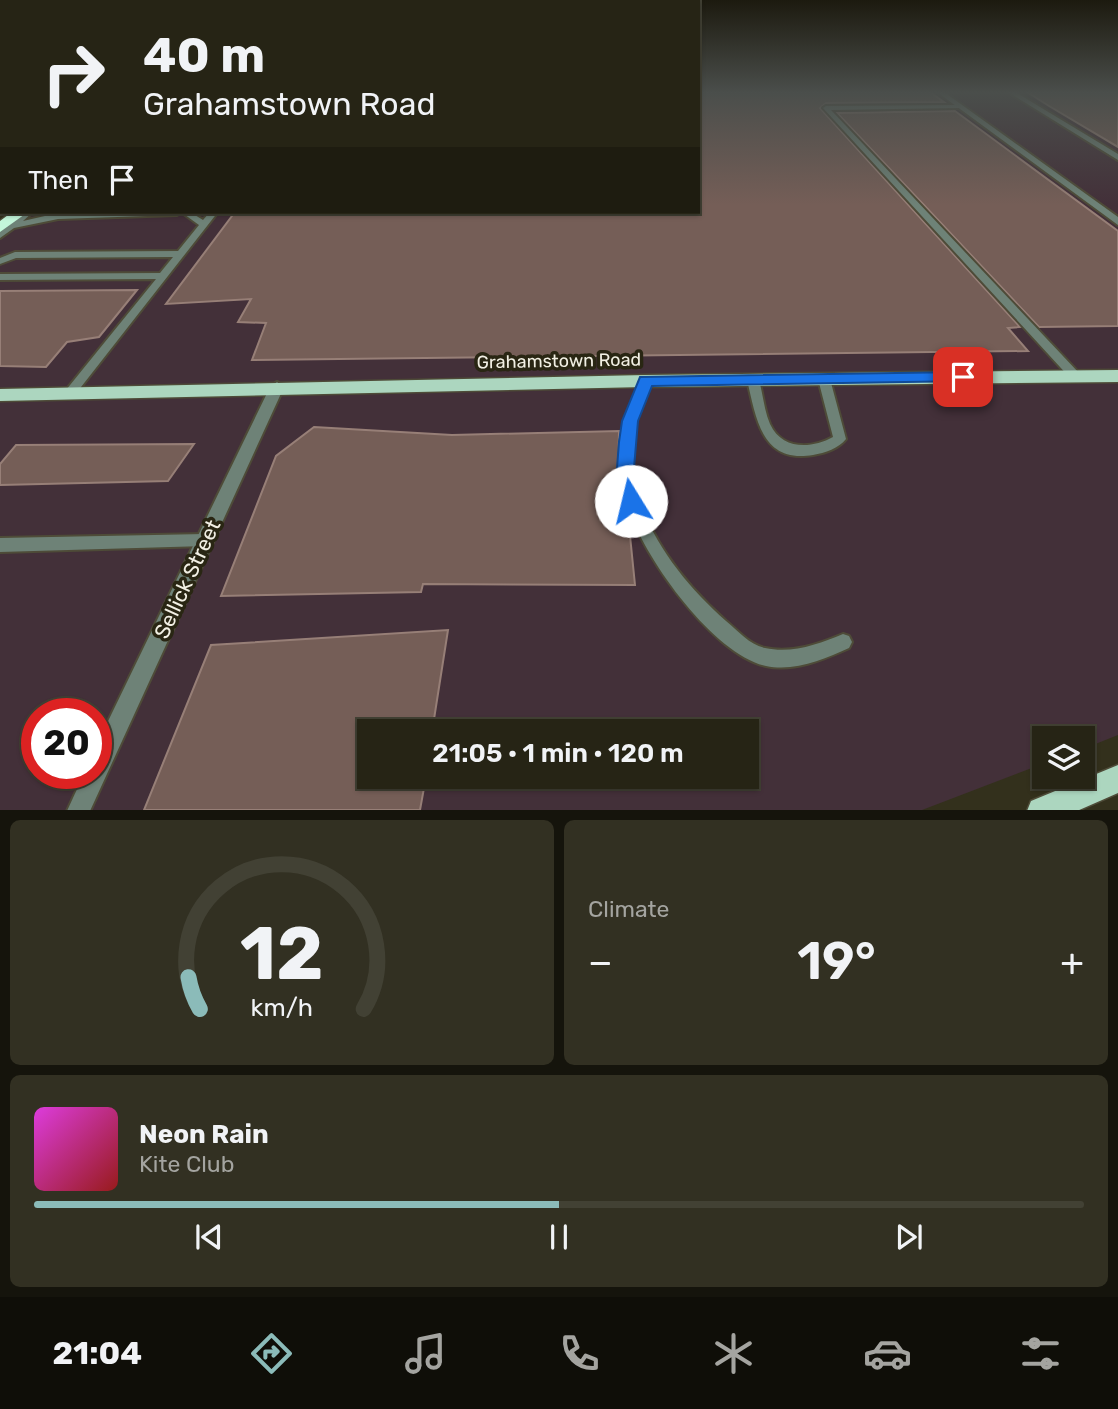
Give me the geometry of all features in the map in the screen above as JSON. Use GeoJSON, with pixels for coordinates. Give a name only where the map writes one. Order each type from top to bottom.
{"type":"FeatureCollection","features":[{"type":"Feature","properties":{"kind":"highway"},"geometry":{"type":"LineString","coordinates":[[5,227],[19,214]]}},
{"type":"Feature","properties":{"kind":"main road","name":"Grahamstown Road"},"geometry":{"type":"LineString","coordinates":[[0,395],[277,387],[1118,376]]}},
{"type":"Feature","properties":{"kind":"main road"},"geometry":{"type":"LineString","coordinates":[[1041,810],[1118,779]]}},
{"type":"Feature","properties":{"kind":"street"},"geometry":{"type":"LineString","coordinates":[[992,130],[1118,222]]}},
{"type":"Feature","properties":{"kind":"street"},"geometry":{"type":"LineString","coordinates":[[1072,130],[1118,158]]}},
{"type":"Feature","properties":{"kind":"street","name":"Sellick Street"},"geometry":{"type":"LineString","coordinates":[[112,738],[277,387]]}},
{"type":"Feature","properties":{"kind":"street","name":"Sellick Street"},"geometry":{"type":"LineString","coordinates":[[78,810],[88,789]]}},
{"type":"Feature","properties":{"kind":"lane"},"geometry":{"type":"LineString","coordinates":[[847,130],[1075,376]]}},
{"type":"Feature","properties":{"kind":"lane"},"geometry":{"type":"LineString","coordinates":[[0,235],[5,227],[26,214]]}},
{"type":"Feature","properties":{"kind":"lane"},"geometry":{"type":"LineString","coordinates":[[5,227],[58,216],[118,214]]}},
{"type":"Feature","properties":{"kind":"lane"},"geometry":{"type":"LineString","coordinates":[[188,214],[204,224]]}},
{"type":"Feature","properties":{"kind":"lane"},"geometry":{"type":"LineString","coordinates":[[70,393],[212,214]]}},
{"type":"Feature","properties":{"kind":"lane"},"geometry":{"type":"LineString","coordinates":[[0,261],[15,255],[181,254]]}},
{"type":"Feature","properties":{"kind":"lane"},"geometry":{"type":"LineString","coordinates":[[0,277],[163,276]]}},
{"type":"Feature","properties":{"kind":"lane"},"geometry":{"type":"LineString","coordinates":[[753,380],[765,427],[773,439],[788,449],[814,452],[827,448],[840,439],[824,379]]}},
{"type":"Feature","properties":{"kind":"lane"},"geometry":{"type":"LineString","coordinates":[[645,381],[643,394],[630,421],[625,468],[631,501],[671,573],[700,610],[755,654],[777,660],[825,651],[843,642]]}},
{"type":"Feature","properties":{"kind":"lane"},"geometry":{"type":"LineString","coordinates":[[0,545],[205,540]]}},
{"type":"Feature","properties":{"kind":"shaded area"},"geometry":{"type":"Polygon","coordinates":[[[700,130],[1118,130],[1118,735],[1095,744],[1095,726],[1032,726],[1032,768],[922,810],[0,810],[0,238],[30,214],[700,214],[700,130]]]}},
{"type":"Feature","properties":{"kind":"building"},"geometry":{"type":"Polygon","coordinates":[[[700,130],[840,130],[1020,327],[1008,328],[1028,351],[252,360],[266,323],[238,322],[251,299],[166,304],[234,214],[700,214],[700,130]]]}},
{"type":"Feature","properties":{"kind":"building"},"geometry":{"type":"Polygon","coordinates":[[[853,130],[981,130],[1118,231],[1118,326],[1039,327],[853,130]]]}},
{"type":"Feature","properties":{"kind":"building"},"geometry":{"type":"Polygon","coordinates":[[[1089,130],[1118,130],[1118,147],[1089,130]]]}},
{"type":"Feature","properties":{"kind":"building"},"geometry":{"type":"Polygon","coordinates":[[[137,290],[99,337],[67,342],[46,367],[0,366],[0,291],[137,290]]]}},
{"type":"Feature","properties":{"kind":"building"},"geometry":{"type":"Polygon","coordinates":[[[314,427],[452,435],[619,431],[618,477],[628,516],[635,585],[423,584],[421,592],[221,596],[276,456],[314,427]]]}},
{"type":"Feature","properties":{"kind":"building"},"geometry":{"type":"Polygon","coordinates":[[[194,444],[168,481],[0,485],[0,464],[16,445],[194,444]]]}},
{"type":"Feature","properties":{"kind":"building"},"geometry":{"type":"Polygon","coordinates":[[[448,630],[434,719],[357,719],[357,789],[424,789],[420,810],[144,810],[211,645],[448,630]]]}},
{"type":"Feature","properties":{"kind":"route"},"geometry":{"type":"LineString","coordinates":[[631,501],[625,468],[627,442],[630,421],[643,394],[645,381],[963,377]]}}]}
